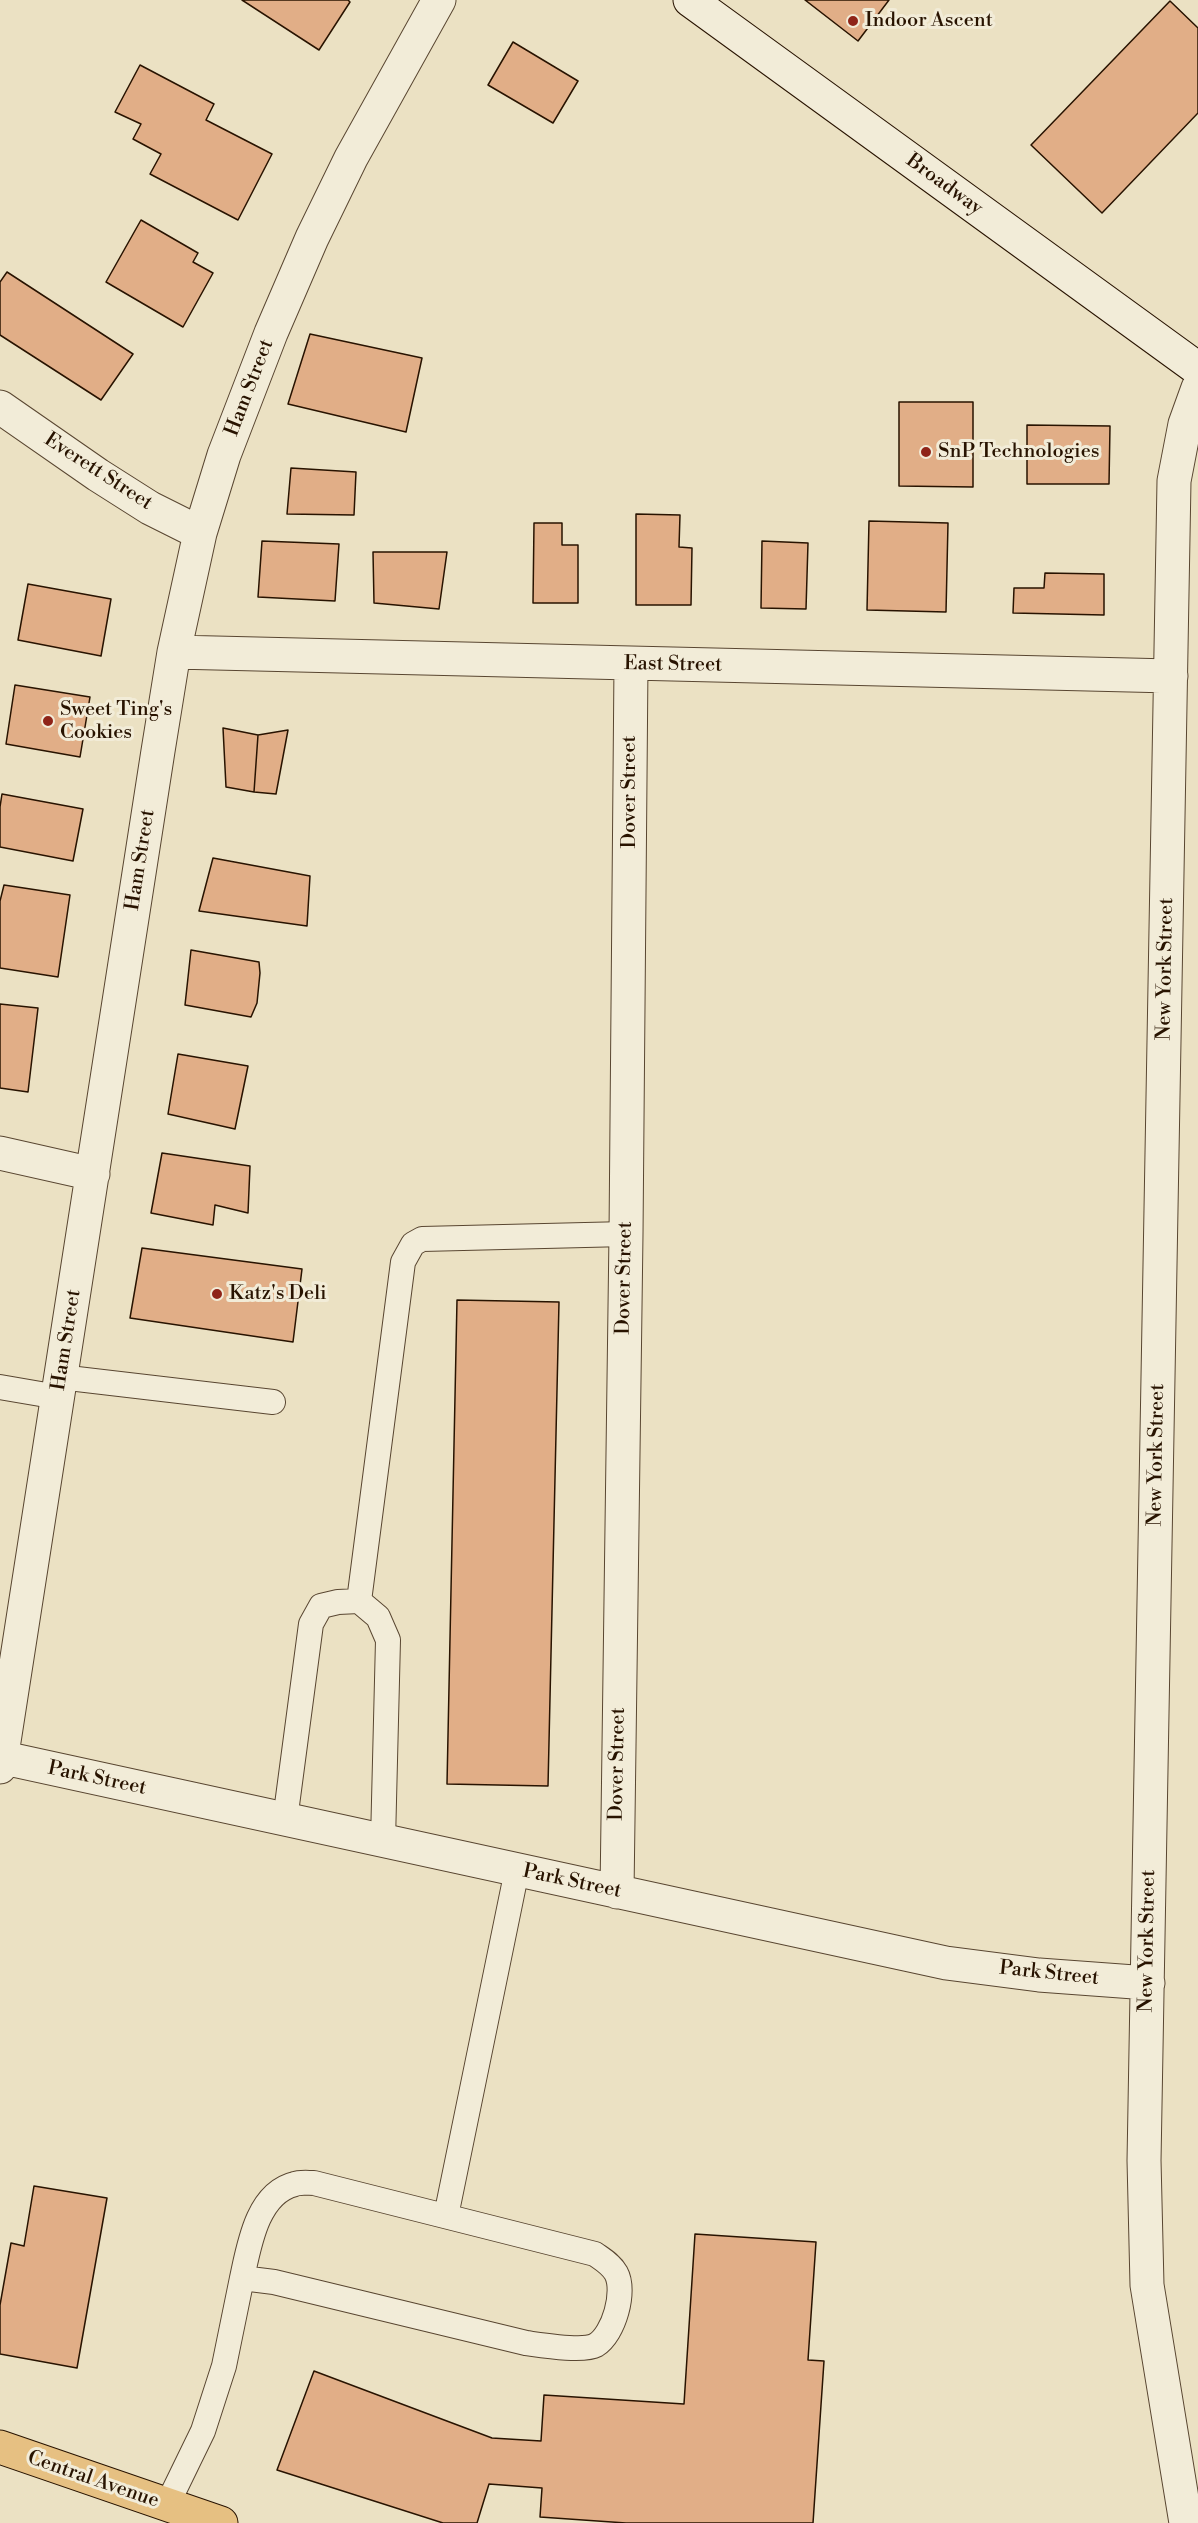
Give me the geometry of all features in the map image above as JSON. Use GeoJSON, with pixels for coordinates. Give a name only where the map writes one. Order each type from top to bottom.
{"type":"FeatureCollection","features":[{"type":"Feature","properties":{"kind":"main road","name":"Central Avenue"},"geometry":{"type":"LineString","coordinates":[[0,2447],[163,2514],[221,2523]]}},
{"type":"Feature","properties":{"kind":"street","name":"Ham Street"},"geometry":{"type":"LineString","coordinates":[[0,1760],[174,652],[200,532],[237,422],[271,333],[312,238],[351,158],[439,0]]}},
{"type":"Feature","properties":{"kind":"street","name":"Broadway"},"geometry":{"type":"LineString","coordinates":[[690,0],[1198,369]]}},
{"type":"Feature","properties":{"kind":"street","name":"New York Street"},"geometry":{"type":"LineString","coordinates":[[1186,2523],[1148,2284],[1144,2160],[1174,481],[1185,424],[1198,388]]}},
{"type":"Feature","properties":{"kind":"street","name":"Everett Street"},"geometry":{"type":"LineString","coordinates":[[0,407],[150,508],[200,532]]}},
{"type":"Feature","properties":{"kind":"street","name":"East Street"},"geometry":{"type":"LineString","coordinates":[[174,652],[1171,675]]}},
{"type":"Feature","properties":{"kind":"street","name":"Dover Street"},"geometry":{"type":"LineString","coordinates":[[617,1892],[631,664]]}},
{"type":"Feature","properties":{"kind":"street"},"geometry":{"type":"LineString","coordinates":[[0,1153],[93,1173]]}},
{"type":"Feature","properties":{"kind":"street","name":"Park Street"},"geometry":{"type":"LineString","coordinates":[[0,1760],[946,1963],[1039,1975],[1148,1983]]}},
{"type":"Feature","properties":{"kind":"lane"},"geometry":{"type":"LineString","coordinates":[[359,1601],[403,1262],[413,1244],[423,1239],[445,1237],[626,1234]]}},
{"type":"Feature","properties":{"kind":"lane"},"geometry":{"type":"LineString","coordinates":[[0,1387],[59,1387],[273,1402]]}},
{"type":"Feature","properties":{"kind":"lane"},"geometry":{"type":"LineString","coordinates":[[285,1820],[311,1624],[321,1606],[359,1601],[378,1617],[388,1640],[383,1841]]}},
{"type":"Feature","properties":{"kind":"lane"},"geometry":{"type":"LineString","coordinates":[[446,2216],[517,1870]]}},
{"type":"Feature","properties":{"kind":"lane"},"geometry":{"type":"LineString","coordinates":[[163,2514],[203,2431],[224,2366],[242,2278],[252,2235],[275,2194],[294,2184],[314,2183],[595,2254],[609,2264],[617,2274],[619,2294],[615,2319],[607,2335],[594,2346],[563,2348],[526,2343],[274,2282],[242,2278]]}},
{"type":"Feature","properties":{"kind":"building"},"geometry":{"type":"Polygon","coordinates":[[[242,0],[348,0],[350,2],[319,50],[242,0]]]}},
{"type":"Feature","properties":{"kind":"building","name":"Indoor Ascent"},"geometry":{"type":"Polygon","coordinates":[[[805,0],[889,0],[858,41],[805,0]]]}},
{"type":"Feature","properties":{"kind":"building"},"geometry":{"type":"Polygon","coordinates":[[[1170,1],[1198,28],[1198,113],[1102,213],[1031,145],[1170,1]]]}},
{"type":"Feature","properties":{"kind":"building"},"geometry":{"type":"Polygon","coordinates":[[[513,42],[578,81],[553,123],[488,85],[513,42]]]}},
{"type":"Feature","properties":{"kind":"building"},"geometry":{"type":"Polygon","coordinates":[[[140,65],[214,104],[206,120],[272,154],[238,220],[150,174],[161,154],[133,139],[141,124],[115,112],[140,65]]]}},
{"type":"Feature","properties":{"kind":"building"},"geometry":{"type":"Polygon","coordinates":[[[141,220],[198,253],[193,262],[213,273],[183,327],[106,282],[141,220]]]}},
{"type":"Feature","properties":{"kind":"building"},"geometry":{"type":"Polygon","coordinates":[[[7,272],[133,354],[101,400],[0,335],[0,282],[7,272]]]}},
{"type":"Feature","properties":{"kind":"building"},"geometry":{"type":"Polygon","coordinates":[[[310,334],[422,358],[406,432],[288,404],[310,334]]]}},
{"type":"Feature","properties":{"kind":"building"},"geometry":{"type":"Polygon","coordinates":[[[899,402],[973,402],[973,487],[899,486],[899,402]]]}},
{"type":"Feature","properties":{"kind":"building"},"geometry":{"type":"Polygon","coordinates":[[[1027,425],[1110,426],[1109,484],[1027,484],[1027,425]]]}},
{"type":"Feature","properties":{"kind":"building"},"geometry":{"type":"Polygon","coordinates":[[[291,468],[356,472],[354,515],[287,514],[291,468]]]}},
{"type":"Feature","properties":{"kind":"building"},"geometry":{"type":"Polygon","coordinates":[[[636,514],[680,515],[679,547],[692,548],[691,605],[636,605],[636,514]]]}},
{"type":"Feature","properties":{"kind":"building"},"geometry":{"type":"Polygon","coordinates":[[[869,521],[948,523],[946,612],[867,610],[869,521]]]}},
{"type":"Feature","properties":{"kind":"building"},"geometry":{"type":"Polygon","coordinates":[[[534,523],[562,523],[562,545],[578,545],[578,603],[533,603],[534,523]]]}},
{"type":"Feature","properties":{"kind":"building"},"geometry":{"type":"Polygon","coordinates":[[[262,541],[339,544],[335,601],[258,597],[262,541]]]}},
{"type":"Feature","properties":{"kind":"building"},"geometry":{"type":"Polygon","coordinates":[[[762,541],[808,543],[806,609],[761,608],[762,541]]]}},
{"type":"Feature","properties":{"kind":"building"},"geometry":{"type":"Polygon","coordinates":[[[373,552],[447,552],[439,609],[374,603],[373,552]]]}},
{"type":"Feature","properties":{"kind":"building"},"geometry":{"type":"Polygon","coordinates":[[[1045,573],[1104,574],[1104,615],[1013,613],[1014,588],[1044,588],[1045,573]]]}},
{"type":"Feature","properties":{"kind":"building"},"geometry":{"type":"Polygon","coordinates":[[[28,584],[111,599],[101,656],[18,640],[28,584]]]}},
{"type":"Feature","properties":{"kind":"building","name":"Sweet Ting's Cookies"},"geometry":{"type":"Polygon","coordinates":[[[15,685],[90,697],[80,757],[6,744],[15,685]]]}},
{"type":"Feature","properties":{"kind":"building"},"geometry":{"type":"Polygon","coordinates":[[[223,728],[258,735],[254,792],[226,787],[223,728]]]}},
{"type":"Feature","properties":{"kind":"building"},"geometry":{"type":"Polygon","coordinates":[[[288,730],[276,794],[254,792],[258,735],[288,730]]]}},
{"type":"Feature","properties":{"kind":"building"},"geometry":{"type":"Polygon","coordinates":[[[2,794],[83,809],[73,861],[0,847],[2,794]]]}},
{"type":"Feature","properties":{"kind":"building"},"geometry":{"type":"Polygon","coordinates":[[[213,858],[310,876],[307,926],[199,911],[213,858]]]}},
{"type":"Feature","properties":{"kind":"building"},"geometry":{"type":"Polygon","coordinates":[[[4,885],[70,895],[58,977],[0,968],[0,901],[4,885]]]}},
{"type":"Feature","properties":{"kind":"building"},"geometry":{"type":"Polygon","coordinates":[[[191,950],[259,962],[257,1003],[251,1017],[185,1005],[191,950]]]}},
{"type":"Feature","properties":{"kind":"building"},"geometry":{"type":"Polygon","coordinates":[[[0,1004],[38,1008],[28,1092],[0,1088],[0,1004]]]}},
{"type":"Feature","properties":{"kind":"building"},"geometry":{"type":"Polygon","coordinates":[[[178,1054],[248,1066],[235,1129],[168,1114],[178,1054]]]}},
{"type":"Feature","properties":{"kind":"building"},"geometry":{"type":"Polygon","coordinates":[[[162,1153],[250,1166],[248,1213],[215,1205],[213,1225],[151,1213],[162,1153]]]}},
{"type":"Feature","properties":{"kind":"building","name":"Katz's Deli"},"geometry":{"type":"Polygon","coordinates":[[[142,1248],[302,1269],[293,1342],[130,1318],[142,1248]]]}},
{"type":"Feature","properties":{"kind":"building"},"geometry":{"type":"Polygon","coordinates":[[[457,1300],[559,1302],[548,1786],[447,1784],[457,1300]]]}},
{"type":"Feature","properties":{"kind":"building"},"geometry":{"type":"Polygon","coordinates":[[[34,2186],[107,2198],[77,2368],[0,2354],[0,2305],[11,2243],[24,2246],[34,2186]]]}},
{"type":"Feature","properties":{"kind":"building"},"geometry":{"type":"Polygon","coordinates":[[[695,2234],[816,2242],[808,2360],[824,2361],[813,2523],[626,2523],[540,2517],[542,2488],[489,2484],[477,2523],[443,2523],[277,2470],[314,2371],[492,2438],[541,2441],[544,2395],[684,2404],[695,2234]]]}},
{"type":"Feature","properties":{"kind":"place","name":"Indoor Ascent"},"geometry":{"type":"Point","coordinates":[853,21]}},
{"type":"Feature","properties":{"kind":"place","name":"SnP Technologies"},"geometry":{"type":"Point","coordinates":[926,452]}},
{"type":"Feature","properties":{"kind":"place","name":"Sweet Ting's Cookies"},"geometry":{"type":"Point","coordinates":[48,721]}},
{"type":"Feature","properties":{"kind":"place","name":"Katz's Deli"},"geometry":{"type":"Point","coordinates":[217,1294]}}]}
